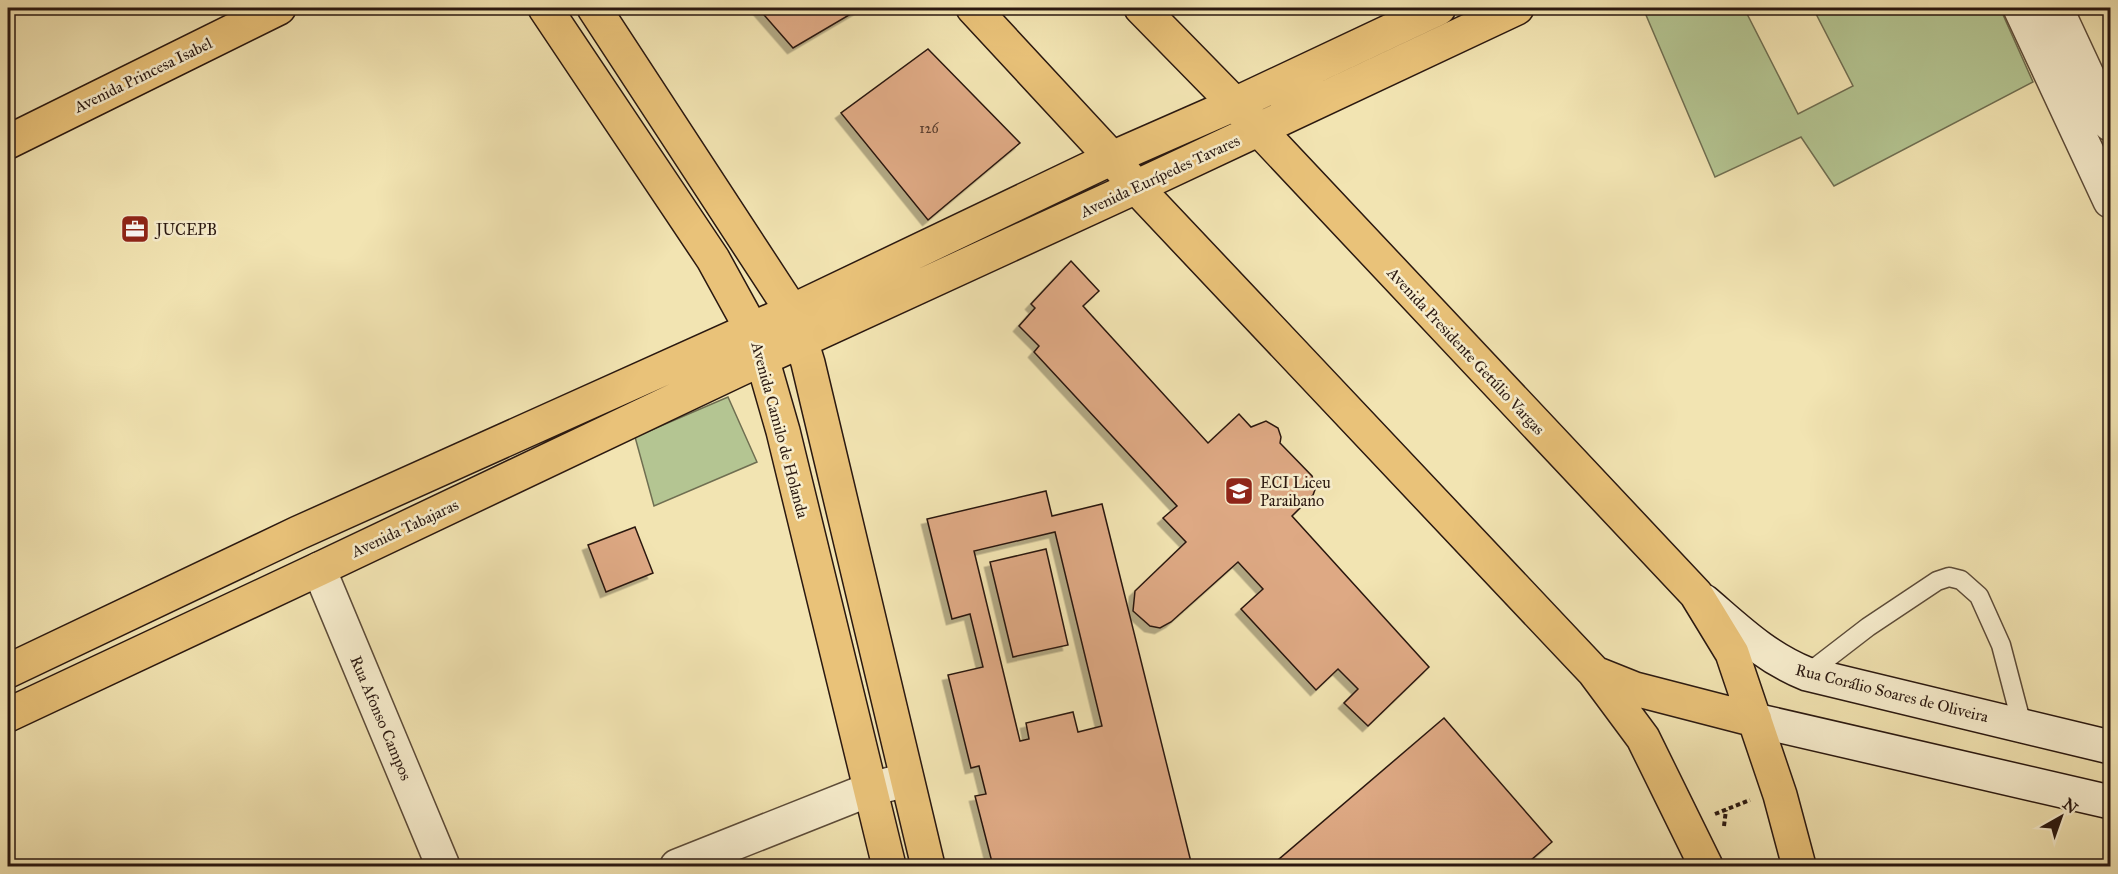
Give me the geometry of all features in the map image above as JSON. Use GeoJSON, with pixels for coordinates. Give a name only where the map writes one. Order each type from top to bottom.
{"type":"FeatureCollection","features":[{"type":"Feature","properties":{"kind":"main road","name":"Avenida Princesa Isabel"},"geometry":{"type":"LineString","coordinates":[[8,142],[279,8]]}},
{"type":"Feature","properties":{"kind":"main road","name":"Avenida Camilo de Holanda"},"geometry":{"type":"LineString","coordinates":[[545,8],[713,259],[751,328],[783,431],[889,867]]}},
{"type":"Feature","properties":{"kind":"main road"},"geometry":{"type":"LineString","coordinates":[[594,8],[792,310],[802,341],[928,867]]}},
{"type":"Feature","properties":{"kind":"main road"},"geometry":{"type":"LineString","coordinates":[[974,8],[1112,158],[1136,188],[1594,672],[1643,738],[1706,867]]}},
{"type":"Feature","properties":{"kind":"main road","name":"Avenida Presidente Getúlio Vargas"},"geometry":{"type":"LineString","coordinates":[[1141,8],[1235,104],[1696,594],[1732,653],[1780,795],[1799,867]]}},
{"type":"Feature","properties":{"kind":"main road","name":"Avenida Eurípedes Tavares"},"geometry":{"type":"LineString","coordinates":[[792,310],[1112,158],[1235,104],[1439,8]]}},
{"type":"Feature","properties":{"kind":"main road","name":"Avenida Eurípedes Tavares"},"geometry":{"type":"LineString","coordinates":[[802,341],[1136,188],[1517,8]]}},
{"type":"Feature","properties":{"kind":"main road"},"geometry":{"type":"LineString","coordinates":[[8,671],[298,533],[792,310]]}},
{"type":"Feature","properties":{"kind":"main road","name":"Avenida Tabajaras"},"geometry":{"type":"LineString","coordinates":[[8,714],[802,341]]}},
{"type":"Feature","properties":{"kind":"main road"},"geometry":{"type":"LineString","coordinates":[[1594,672],[1635,689],[1755,720]]}},
{"type":"Feature","properties":{"kind":"street"},"geometry":{"type":"LineString","coordinates":[[2020,8],[2110,201]]}},
{"type":"Feature","properties":{"kind":"street"},"geometry":{"type":"LineString","coordinates":[[2056,8],[2110,124]]}},
{"type":"Feature","properties":{"kind":"street","name":"Rua Afonso Campos"},"geometry":{"type":"LineString","coordinates":[[319,569],[443,867]]}},
{"type":"Feature","properties":{"kind":"street","name":"Rua Corálio Soares de Oliveira"},"geometry":{"type":"LineString","coordinates":[[1696,594],[1759,649],[1781,663],[1807,674],[2110,747]]}},
{"type":"Feature","properties":{"kind":"street"},"geometry":{"type":"LineString","coordinates":[[1755,720],[2110,802]]}},
{"type":"Feature","properties":{"kind":"street"},"geometry":{"type":"LineString","coordinates":[[677,867],[871,789],[906,780]]}},
{"type":"Feature","properties":{"kind":"lane"},"geometry":{"type":"LineString","coordinates":[[1807,674],[1868,627],[1936,581],[1949,578],[1961,580],[1979,596],[2001,645],[2022,725]]}},
{"type":"Feature","properties":{"kind":"path"},"geometry":{"type":"LineString","coordinates":[[1726,809],[1754,799]]}},
{"type":"Feature","properties":{"kind":"green space"},"geometry":{"type":"Polygon","coordinates":[[[1643,8],[1744,8],[1798,114],[1853,86],[1813,8],[2000,8],[2033,82],[1834,186],[1801,137],[1715,177],[1643,8]]]}},
{"type":"Feature","properties":{"kind":"green space"},"geometry":{"type":"Polygon","coordinates":[[[728,397],[757,462],[654,506],[635,437],[728,397]]]}},
{"type":"Feature","properties":{"kind":"building"},"geometry":{"type":"Polygon","coordinates":[[[758,8],[861,8],[793,48],[758,8]]]}},
{"type":"Feature","properties":{"kind":"building"},"geometry":{"type":"Polygon","coordinates":[[[928,49],[1020,143],[928,220],[841,113],[928,49]]]}},
{"type":"Feature","properties":{"kind":"building","name":"ECI Liceu Paraibano"},"geometry":{"type":"Polygon","coordinates":[[[1071,261],[1099,291],[1083,306],[1208,443],[1239,414],[1251,427],[1266,421],[1278,428],[1280,443],[1312,476],[1316,487],[1313,495],[1292,516],[1429,667],[1368,726],[1344,703],[1358,689],[1338,669],[1316,690],[1241,609],[1263,589],[1238,562],[1171,622],[1160,628],[1150,626],[1133,611],[1135,591],[1186,542],[1163,518],[1177,506],[1034,352],[1039,346],[1019,326],[1035,308],[1031,304],[1071,261]]]}},
{"type":"Feature","properties":{"kind":"building"},"geometry":{"type":"Polygon","coordinates":[[[1046,491],[1052,516],[1102,504],[1192,866],[993,866],[975,796],[986,794],[979,766],[971,768],[948,675],[983,667],[970,614],[952,619],[927,519],[1046,491]],[[1055,532],[974,551],[1020,741],[1029,739],[1026,723],[1073,712],[1078,732],[1102,726],[1055,532]]]}},
{"type":"Feature","properties":{"kind":"building"},"geometry":{"type":"Polygon","coordinates":[[[635,527],[653,573],[606,592],[588,545],[635,527]]]}},
{"type":"Feature","properties":{"kind":"building"},"geometry":{"type":"Polygon","coordinates":[[[1046,549],[1068,645],[1013,657],[990,562],[1046,549]]]}},
{"type":"Feature","properties":{"kind":"building"},"geometry":{"type":"Polygon","coordinates":[[[1444,718],[1552,842],[1524,866],[1271,866],[1444,718]]]}},
{"type":"Feature","properties":{"kind":"place","name":"JUCEPB"},"geometry":{"type":"Point","coordinates":[135,229]}},
{"type":"Feature","properties":{"kind":"place","name":"ECI Liceu Paraibano"},"geometry":{"type":"Point","coordinates":[1239,491]}}]}
